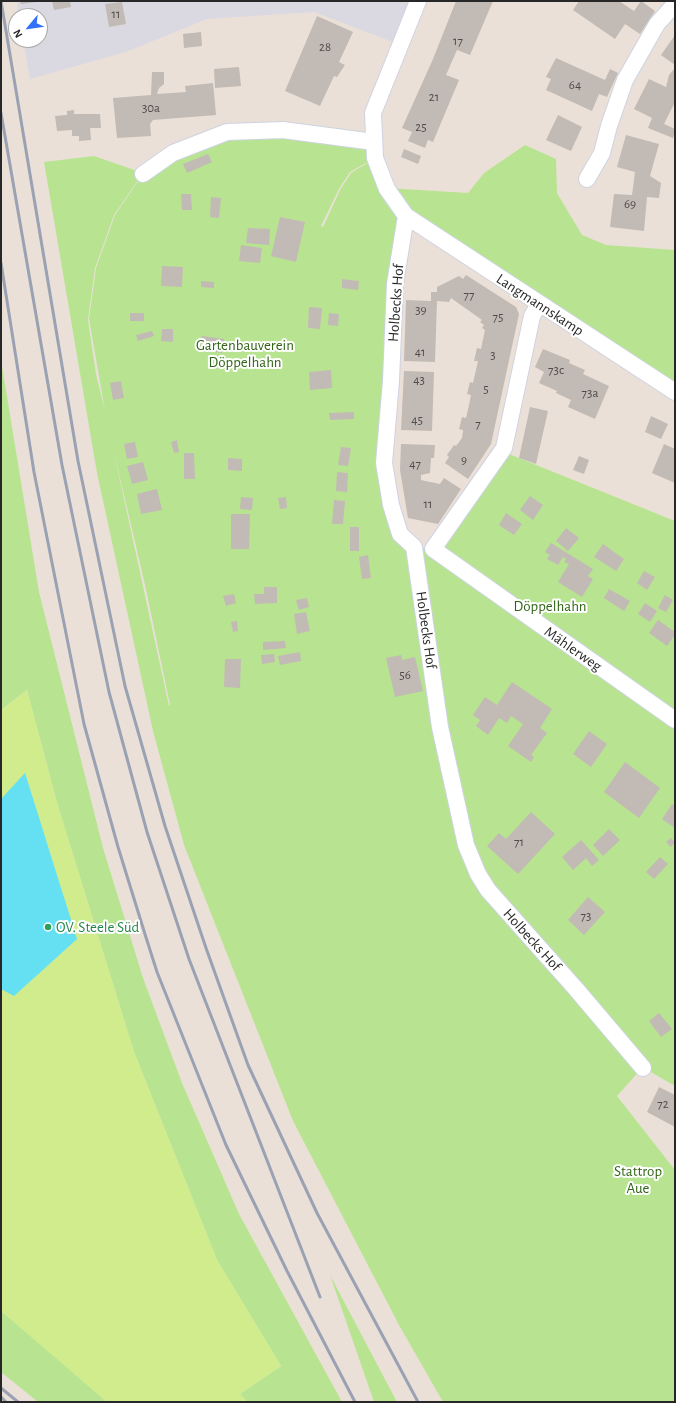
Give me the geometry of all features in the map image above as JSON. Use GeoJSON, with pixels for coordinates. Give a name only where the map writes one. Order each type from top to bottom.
{"type":"FeatureCollection","features":[{"type":"Feature","properties":{"kind":"street"},"geometry":{"type":"LineString","coordinates":[[406,216],[387,188],[375,158],[373,113],[418,1]]}},
{"type":"Feature","properties":{"kind":"street"},"geometry":{"type":"LineString","coordinates":[[587,179],[602,153],[608,126],[625,80],[657,24],[675,4]]}},
{"type":"Feature","properties":{"kind":"street"},"geometry":{"type":"LineString","coordinates":[[143,174],[173,153],[227,132],[283,130],[374,142]]}},
{"type":"Feature","properties":{"kind":"street","name":"Langmannskamp"},"geometry":{"type":"LineString","coordinates":[[406,216],[675,392]]}},
{"type":"Feature","properties":{"kind":"street","name":"Holbecks Hof"},"geometry":{"type":"LineString","coordinates":[[406,216],[395,284],[391,381],[384,463],[391,505],[400,534],[414,547],[440,727],[471,860],[488,890],[576,989],[643,1068]]}},
{"type":"Feature","properties":{"kind":"street"},"geometry":{"type":"LineString","coordinates":[[414,547],[433,549],[504,448],[532,316],[539,304]]}},
{"type":"Feature","properties":{"kind":"street","name":"Mählerweg"},"geometry":{"type":"LineString","coordinates":[[433,549],[675,720]]}},
{"type":"Feature","properties":{"kind":"shaded area"},"geometry":{"type":"Polygon","coordinates":[[[17,1],[419,1],[401,45],[314,12],[207,19],[126,52],[30,79],[24,48],[48,48],[48,8],[18,8],[17,1]]]}},
{"type":"Feature","properties":{"kind":"green space"},"geometry":{"type":"Polygon","coordinates":[[[227,132],[374,142],[375,158],[350,172],[339,189],[321,226],[323,227],[340,190],[351,173],[374,159],[405,216],[398,260],[391,505],[414,547],[471,860],[642,1068],[617,1096],[675,1170],[675,1402],[443,1402],[399,1325],[293,1121],[184,845],[153,731],[97,473],[44,162],[94,156],[143,173],[114,215],[95,268],[88,320],[96,374],[105,411],[89,319],[96,268],[115,215],[143,174],[227,132]],[[113,448],[169,706],[145,585],[113,448]]]}},
{"type":"Feature","properties":{"kind":"green space"},"geometry":{"type":"Polygon","coordinates":[[[525,145],[556,159],[557,193],[582,235],[606,245],[675,250],[675,390],[441,239],[387,188],[468,193],[484,173],[525,145]]]}},
{"type":"Feature","properties":{"kind":"green space"},"geometry":{"type":"Polygon","coordinates":[[[1,360],[39,592],[103,848],[143,978],[182,1083],[239,1214],[342,1402],[247,1402],[240,1394],[281,1366],[217,1260],[134,1052],[57,803],[27,690],[1,710],[1,360]]]}},
{"type":"Feature","properties":{"kind":"green space","name":"Döppelhahn"},"geometry":{"type":"Polygon","coordinates":[[[504,452],[675,521],[675,1086],[644,1068],[500,903],[467,845],[415,548],[433,549],[504,452]]]}},
{"type":"Feature","properties":{"kind":"green space","name":"OV. Steele Süd"},"geometry":{"type":"Polygon","coordinates":[[[27,690],[57,803],[134,1052],[217,1260],[281,1366],[240,1394],[247,1402],[107,1402],[1,1311],[1,710],[27,690]]]}},
{"type":"Feature","properties":{"kind":"green space"},"geometry":{"type":"Polygon","coordinates":[[[330,1275],[397,1402],[374,1402],[330,1275]]]}},
{"type":"Feature","properties":{"kind":"green space"},"geometry":{"type":"Polygon","coordinates":[[[1,1311],[107,1402],[38,1402],[1,1372],[1,1311]]]}},
{"type":"Feature","properties":{"kind":"water"},"geometry":{"type":"Polygon","coordinates":[[[25,773],[77,939],[14,996],[1,989],[1,799],[25,773]]]}},
{"type":"Feature","properties":{"kind":"building"},"geometry":{"type":"Polygon","coordinates":[[[20,1],[37,1],[37,2],[21,4],[20,1]]]}},
{"type":"Feature","properties":{"kind":"building"},"geometry":{"type":"Polygon","coordinates":[[[52,1],[70,1],[71,7],[54,10],[52,1]]]}},
{"type":"Feature","properties":{"kind":"building"},"geometry":{"type":"Polygon","coordinates":[[[456,1],[493,1],[470,55],[457,50],[446,75],[459,80],[433,142],[428,140],[425,148],[408,141],[412,132],[402,128],[433,59],[456,1]]]}},
{"type":"Feature","properties":{"kind":"building"},"geometry":{"type":"Polygon","coordinates":[[[579,1],[619,1],[634,11],[641,1],[655,11],[640,34],[625,24],[615,39],[573,10],[579,1]]]}},
{"type":"Feature","properties":{"kind":"building"},"geometry":{"type":"Polygon","coordinates":[[[122,2],[126,24],[109,27],[105,4],[122,2]]]}},
{"type":"Feature","properties":{"kind":"building"},"geometry":{"type":"Polygon","coordinates":[[[317,16],[353,32],[339,62],[345,65],[337,77],[334,76],[320,106],[285,91],[317,16]]]}},
{"type":"Feature","properties":{"kind":"building"},"geometry":{"type":"Polygon","coordinates":[[[201,32],[202,46],[184,48],[183,34],[201,32]]]}},
{"type":"Feature","properties":{"kind":"building"},"geometry":{"type":"Polygon","coordinates":[[[675,35],[675,65],[661,55],[675,35]]]}},
{"type":"Feature","properties":{"kind":"building"},"geometry":{"type":"Polygon","coordinates":[[[556,58],[605,80],[610,69],[618,73],[607,97],[599,94],[592,111],[546,90],[551,79],[546,77],[556,58]]]}},
{"type":"Feature","properties":{"kind":"building"},"geometry":{"type":"Polygon","coordinates":[[[239,67],[241,86],[215,88],[214,69],[239,67]]]}},
{"type":"Feature","properties":{"kind":"building"},"geometry":{"type":"Polygon","coordinates":[[[675,68],[675,102],[664,124],[675,129],[673,138],[648,128],[652,118],[634,109],[649,79],[666,87],[669,75],[675,68]]]}},
{"type":"Feature","properties":{"kind":"building"},"geometry":{"type":"Polygon","coordinates":[[[152,72],[164,72],[164,84],[159,88],[157,94],[186,92],[185,86],[213,83],[216,115],[153,120],[150,124],[151,136],[117,138],[113,98],[151,95],[152,72]]]}},
{"type":"Feature","properties":{"kind":"building"},"geometry":{"type":"Polygon","coordinates":[[[74,110],[74,114],[100,114],[101,128],[90,128],[91,140],[79,141],[79,136],[72,136],[72,130],[57,131],[55,116],[67,115],[67,111],[74,110]]]}},
{"type":"Feature","properties":{"kind":"building"},"geometry":{"type":"Polygon","coordinates":[[[558,115],[582,127],[571,151],[546,140],[558,115]]]}},
{"type":"Feature","properties":{"kind":"building"},"geometry":{"type":"Polygon","coordinates":[[[626,135],[659,144],[650,176],[661,183],[659,198],[647,197],[644,231],[610,227],[614,194],[632,195],[635,172],[617,167],[626,135]]]}},
{"type":"Feature","properties":{"kind":"building"},"geometry":{"type":"Polygon","coordinates":[[[404,149],[421,156],[418,164],[401,157],[404,149]]]}},
{"type":"Feature","properties":{"kind":"building"},"geometry":{"type":"Polygon","coordinates":[[[208,154],[212,162],[187,173],[183,164],[208,154]]]}},
{"type":"Feature","properties":{"kind":"building"},"geometry":{"type":"Polygon","coordinates":[[[181,194],[191,194],[192,210],[182,210],[181,194]]]}},
{"type":"Feature","properties":{"kind":"building"},"geometry":{"type":"Polygon","coordinates":[[[211,197],[221,198],[219,218],[210,217],[211,197]]]}},
{"type":"Feature","properties":{"kind":"building"},"geometry":{"type":"Polygon","coordinates":[[[280,217],[305,222],[296,262],[271,256],[280,217]]]}},
{"type":"Feature","properties":{"kind":"building"},"geometry":{"type":"Polygon","coordinates":[[[248,228],[270,229],[269,245],[246,243],[248,228]]]}},
{"type":"Feature","properties":{"kind":"building"},"geometry":{"type":"Polygon","coordinates":[[[241,245],[262,248],[260,263],[239,261],[241,245]]]}},
{"type":"Feature","properties":{"kind":"building"},"geometry":{"type":"Polygon","coordinates":[[[162,266],[183,267],[182,287],[161,286],[162,266]]]}},
{"type":"Feature","properties":{"kind":"building"},"geometry":{"type":"Polygon","coordinates":[[[466,275],[516,307],[519,314],[491,444],[468,479],[445,463],[449,457],[447,455],[454,445],[456,446],[462,438],[463,430],[459,429],[462,417],[466,418],[471,395],[467,394],[470,382],[473,383],[478,361],[474,361],[477,348],[481,349],[485,330],[482,328],[484,325],[480,322],[482,320],[451,298],[449,302],[437,301],[435,362],[404,361],[406,300],[431,301],[431,292],[437,292],[437,287],[459,276],[463,279],[466,275]]]}},
{"type":"Feature","properties":{"kind":"building"},"geometry":{"type":"Polygon","coordinates":[[[342,279],[359,281],[358,290],[342,288],[342,279]]]}},
{"type":"Feature","properties":{"kind":"building"},"geometry":{"type":"Polygon","coordinates":[[[201,281],[214,282],[214,288],[201,287],[201,281]]]}},
{"type":"Feature","properties":{"kind":"building"},"geometry":{"type":"Polygon","coordinates":[[[309,307],[322,308],[320,329],[308,328],[309,307]]]}},
{"type":"Feature","properties":{"kind":"building"},"geometry":{"type":"Polygon","coordinates":[[[130,313],[144,313],[144,321],[130,321],[130,313]]]}},
{"type":"Feature","properties":{"kind":"building"},"geometry":{"type":"Polygon","coordinates":[[[329,313],[339,314],[338,326],[328,325],[329,313]]]}},
{"type":"Feature","properties":{"kind":"building"},"geometry":{"type":"Polygon","coordinates":[[[162,329],[173,329],[173,342],[161,341],[162,329]]]}},
{"type":"Feature","properties":{"kind":"building"},"geometry":{"type":"Polygon","coordinates":[[[152,331],[154,336],[138,341],[136,335],[152,331]]]}},
{"type":"Feature","properties":{"kind":"building"},"geometry":{"type":"Polygon","coordinates":[[[202,336],[224,339],[222,353],[200,350],[202,336]]]}},
{"type":"Feature","properties":{"kind":"building"},"geometry":{"type":"Polygon","coordinates":[[[543,349],[570,360],[569,363],[585,370],[583,374],[609,386],[595,419],[568,407],[571,400],[556,393],[557,391],[539,383],[544,372],[535,367],[543,349]]]}},
{"type":"Feature","properties":{"kind":"building"},"geometry":{"type":"Polygon","coordinates":[[[331,370],[332,388],[310,390],[309,372],[331,370]]]}},
{"type":"Feature","properties":{"kind":"building"},"geometry":{"type":"Polygon","coordinates":[[[404,371],[434,372],[432,431],[401,430],[404,371]]]}},
{"type":"Feature","properties":{"kind":"building"},"geometry":{"type":"Polygon","coordinates":[[[121,381],[124,398],[113,400],[110,383],[121,381]]]}},
{"type":"Feature","properties":{"kind":"building"},"geometry":{"type":"Polygon","coordinates":[[[530,407],[548,411],[536,464],[519,458],[530,407]]]}},
{"type":"Feature","properties":{"kind":"building"},"geometry":{"type":"Polygon","coordinates":[[[354,412],[354,419],[330,420],[329,413],[354,412]]]}},
{"type":"Feature","properties":{"kind":"building"},"geometry":{"type":"Polygon","coordinates":[[[651,416],[668,424],[661,439],[645,432],[651,416]]]}},
{"type":"Feature","properties":{"kind":"building"},"geometry":{"type":"Polygon","coordinates":[[[177,440],[179,452],[174,453],[171,442],[177,440]]]}},
{"type":"Feature","properties":{"kind":"building"},"geometry":{"type":"Polygon","coordinates":[[[135,442],[138,457],[127,459],[124,444],[135,442]]]}},
{"type":"Feature","properties":{"kind":"building"},"geometry":{"type":"Polygon","coordinates":[[[401,444],[435,445],[434,458],[431,458],[430,473],[421,475],[421,480],[440,484],[444,478],[461,489],[438,524],[408,518],[400,470],[401,444]]]}},
{"type":"Feature","properties":{"kind":"building"},"geometry":{"type":"Polygon","coordinates":[[[664,444],[675,449],[675,483],[652,473],[664,444]]]}},
{"type":"Feature","properties":{"kind":"building"},"geometry":{"type":"Polygon","coordinates":[[[341,447],[351,448],[348,466],[338,465],[341,447]]]}},
{"type":"Feature","properties":{"kind":"building"},"geometry":{"type":"Polygon","coordinates":[[[184,453],[194,453],[195,479],[184,479],[184,453]]]}},
{"type":"Feature","properties":{"kind":"building"},"geometry":{"type":"Polygon","coordinates":[[[579,456],[589,460],[584,474],[573,470],[579,456]]]}},
{"type":"Feature","properties":{"kind":"building"},"geometry":{"type":"Polygon","coordinates":[[[228,458],[242,459],[242,471],[228,470],[228,458]]]}},
{"type":"Feature","properties":{"kind":"building"},"geometry":{"type":"Polygon","coordinates":[[[143,462],[148,480],[132,484],[127,466],[143,462]]]}},
{"type":"Feature","properties":{"kind":"building"},"geometry":{"type":"Polygon","coordinates":[[[337,472],[348,473],[347,492],[336,491],[337,472]]]}},
{"type":"Feature","properties":{"kind":"building"},"geometry":{"type":"Polygon","coordinates":[[[157,489],[162,510],[141,514],[137,494],[157,489]]]}},
{"type":"Feature","properties":{"kind":"building"},"geometry":{"type":"Polygon","coordinates":[[[530,496],[543,505],[533,520],[520,510],[530,496]]]}},
{"type":"Feature","properties":{"kind":"building"},"geometry":{"type":"Polygon","coordinates":[[[241,497],[253,498],[252,510],[240,509],[241,497]]]}},
{"type":"Feature","properties":{"kind":"building"},"geometry":{"type":"Polygon","coordinates":[[[286,497],[287,508],[280,509],[278,498],[286,497]]]}},
{"type":"Feature","properties":{"kind":"building"},"geometry":{"type":"Polygon","coordinates":[[[334,500],[345,501],[343,524],[332,524],[334,500]]]}},
{"type":"Feature","properties":{"kind":"building"},"geometry":{"type":"Polygon","coordinates":[[[506,513],[522,524],[514,535],[499,525],[506,513]]]}},
{"type":"Feature","properties":{"kind":"building"},"geometry":{"type":"Polygon","coordinates":[[[231,514],[250,514],[249,549],[231,549],[231,514]]]}},
{"type":"Feature","properties":{"kind":"building"},"geometry":{"type":"Polygon","coordinates":[[[350,527],[359,527],[359,551],[350,551],[350,527]]]}},
{"type":"Feature","properties":{"kind":"building"},"geometry":{"type":"Polygon","coordinates":[[[566,528],[579,538],[568,551],[556,541],[566,528]]]}},
{"type":"Feature","properties":{"kind":"building"},"geometry":{"type":"Polygon","coordinates":[[[551,543],[593,569],[588,576],[593,579],[582,597],[558,582],[569,564],[564,562],[566,559],[563,557],[558,565],[547,559],[550,555],[545,552],[551,543]]]}},
{"type":"Feature","properties":{"kind":"building"},"geometry":{"type":"Polygon","coordinates":[[[603,544],[624,559],[616,571],[594,557],[603,544]]]}},
{"type":"Feature","properties":{"kind":"building"},"geometry":{"type":"Polygon","coordinates":[[[368,555],[371,578],[362,579],[359,557],[368,555]]]}},
{"type":"Feature","properties":{"kind":"building"},"geometry":{"type":"Polygon","coordinates":[[[644,571],[655,577],[647,590],[637,583],[644,571]]]}},
{"type":"Feature","properties":{"kind":"building"},"geometry":{"type":"Polygon","coordinates":[[[264,587],[277,587],[277,603],[255,604],[254,594],[264,594],[264,587]]]}},
{"type":"Feature","properties":{"kind":"building"},"geometry":{"type":"Polygon","coordinates":[[[609,589],[630,601],[624,611],[604,598],[609,589]]]}},
{"type":"Feature","properties":{"kind":"building"},"geometry":{"type":"Polygon","coordinates":[[[234,594],[236,603],[226,606],[223,596],[234,594]]]}},
{"type":"Feature","properties":{"kind":"building"},"geometry":{"type":"Polygon","coordinates":[[[665,595],[673,600],[666,612],[658,608],[665,595]]]}},
{"type":"Feature","properties":{"kind":"building"},"geometry":{"type":"Polygon","coordinates":[[[307,598],[309,607],[299,610],[296,600],[307,598]]]}},
{"type":"Feature","properties":{"kind":"building"},"geometry":{"type":"Polygon","coordinates":[[[645,603],[657,611],[650,622],[638,614],[645,603]]]}},
{"type":"Feature","properties":{"kind":"building"},"geometry":{"type":"Polygon","coordinates":[[[306,612],[310,631],[297,634],[294,614],[306,612]]]}},
{"type":"Feature","properties":{"kind":"building"},"geometry":{"type":"Polygon","coordinates":[[[658,620],[675,632],[675,635],[667,646],[649,633],[658,620]]]}},
{"type":"Feature","properties":{"kind":"building"},"geometry":{"type":"Polygon","coordinates":[[[237,621],[238,631],[233,632],[231,622],[237,621]]]}},
{"type":"Feature","properties":{"kind":"building"},"geometry":{"type":"Polygon","coordinates":[[[285,641],[286,648],[263,650],[263,642],[285,641]]]}},
{"type":"Feature","properties":{"kind":"building"},"geometry":{"type":"Polygon","coordinates":[[[300,652],[301,661],[280,665],[278,656],[300,652]]]}},
{"type":"Feature","properties":{"kind":"building"},"geometry":{"type":"Polygon","coordinates":[[[274,654],[275,662],[262,664],[261,655],[274,654]]]}},
{"type":"Feature","properties":{"kind":"building"},"geometry":{"type":"Polygon","coordinates":[[[401,655],[402,660],[415,657],[423,691],[395,697],[386,658],[401,655]]]}},
{"type":"Feature","properties":{"kind":"building"},"geometry":{"type":"Polygon","coordinates":[[[225,659],[241,659],[240,688],[224,687],[225,659]]]}},
{"type":"Feature","properties":{"kind":"building"},"geometry":{"type":"Polygon","coordinates":[[[512,682],[552,709],[540,728],[547,733],[531,755],[534,757],[531,762],[508,746],[523,724],[511,716],[507,723],[499,718],[488,735],[476,726],[480,720],[473,715],[485,697],[497,705],[512,682]]]}},
{"type":"Feature","properties":{"kind":"building"},"geometry":{"type":"Polygon","coordinates":[[[589,731],[607,744],[591,767],[573,754],[589,731]]]}},
{"type":"Feature","properties":{"kind":"building"},"geometry":{"type":"Polygon","coordinates":[[[625,762],[660,788],[639,818],[604,792],[625,762]]]}},
{"type":"Feature","properties":{"kind":"building"},"geometry":{"type":"Polygon","coordinates":[[[672,804],[675,806],[675,828],[662,819],[672,804]]]}},
{"type":"Feature","properties":{"kind":"building"},"geometry":{"type":"Polygon","coordinates":[[[531,812],[555,834],[518,874],[487,846],[499,833],[506,839],[531,812]]]}},
{"type":"Feature","properties":{"kind":"building"},"geometry":{"type":"Polygon","coordinates":[[[609,829],[620,840],[603,856],[593,845],[609,829]]]}},
{"type":"Feature","properties":{"kind":"building"},"geometry":{"type":"Polygon","coordinates":[[[671,838],[675,842],[671,847],[666,842],[671,838]]]}},
{"type":"Feature","properties":{"kind":"building"},"geometry":{"type":"Polygon","coordinates":[[[581,840],[599,860],[592,866],[586,858],[573,870],[562,857],[581,840]]]}},
{"type":"Feature","properties":{"kind":"building"},"geometry":{"type":"Polygon","coordinates":[[[660,857],[668,864],[654,879],[646,872],[660,857]]]}},
{"type":"Feature","properties":{"kind":"building"},"geometry":{"type":"Polygon","coordinates":[[[588,897],[605,912],[584,935],[568,920],[588,897]]]}},
{"type":"Feature","properties":{"kind":"building"},"geometry":{"type":"Polygon","coordinates":[[[659,1013],[672,1029],[661,1037],[649,1021],[659,1013]]]}},
{"type":"Feature","properties":{"kind":"building"},"geometry":{"type":"Polygon","coordinates":[[[659,1087],[675,1095],[675,1127],[647,1112],[659,1087]]]}},
{"type":"Feature","properties":{"kind":"railway"},"geometry":{"type":"LineString","coordinates":[[1,1],[78,461],[125,686],[165,826],[206,948],[248,1065],[317,1213],[418,1402]]}},
{"type":"Feature","properties":{"kind":"railway"},"geometry":{"type":"LineString","coordinates":[[1,113],[62,465],[109,692],[147,832],[189,959],[320,1297]]}},
{"type":"Feature","properties":{"kind":"railway"},"geometry":{"type":"LineString","coordinates":[[1,263],[34,472],[84,724],[118,847],[144,931],[157,972],[226,1145],[287,1271],[355,1402]]}},
{"type":"Feature","properties":{"kind":"railway"},"geometry":{"type":"LineString","coordinates":[[1,1388],[18,1402]]}},
{"type":"Feature","properties":{"kind":"railway"},"geometry":{"type":"LineString","coordinates":[[1,1397],[6,1402]]}},
{"type":"Feature","properties":{"kind":"place","name":"OV. Steele Süd"},"geometry":{"type":"Point","coordinates":[48,927]}},
{"type":"Feature","properties":{"kind":"park label","name":"Gartenbauverein Döppelhahn"},"geometry":{"type":"Point","coordinates":[245,354]}},
{"type":"Feature","properties":{"kind":"park label","name":"Stattrop Aue"},"geometry":{"type":"Point","coordinates":[638,1180]}}]}
